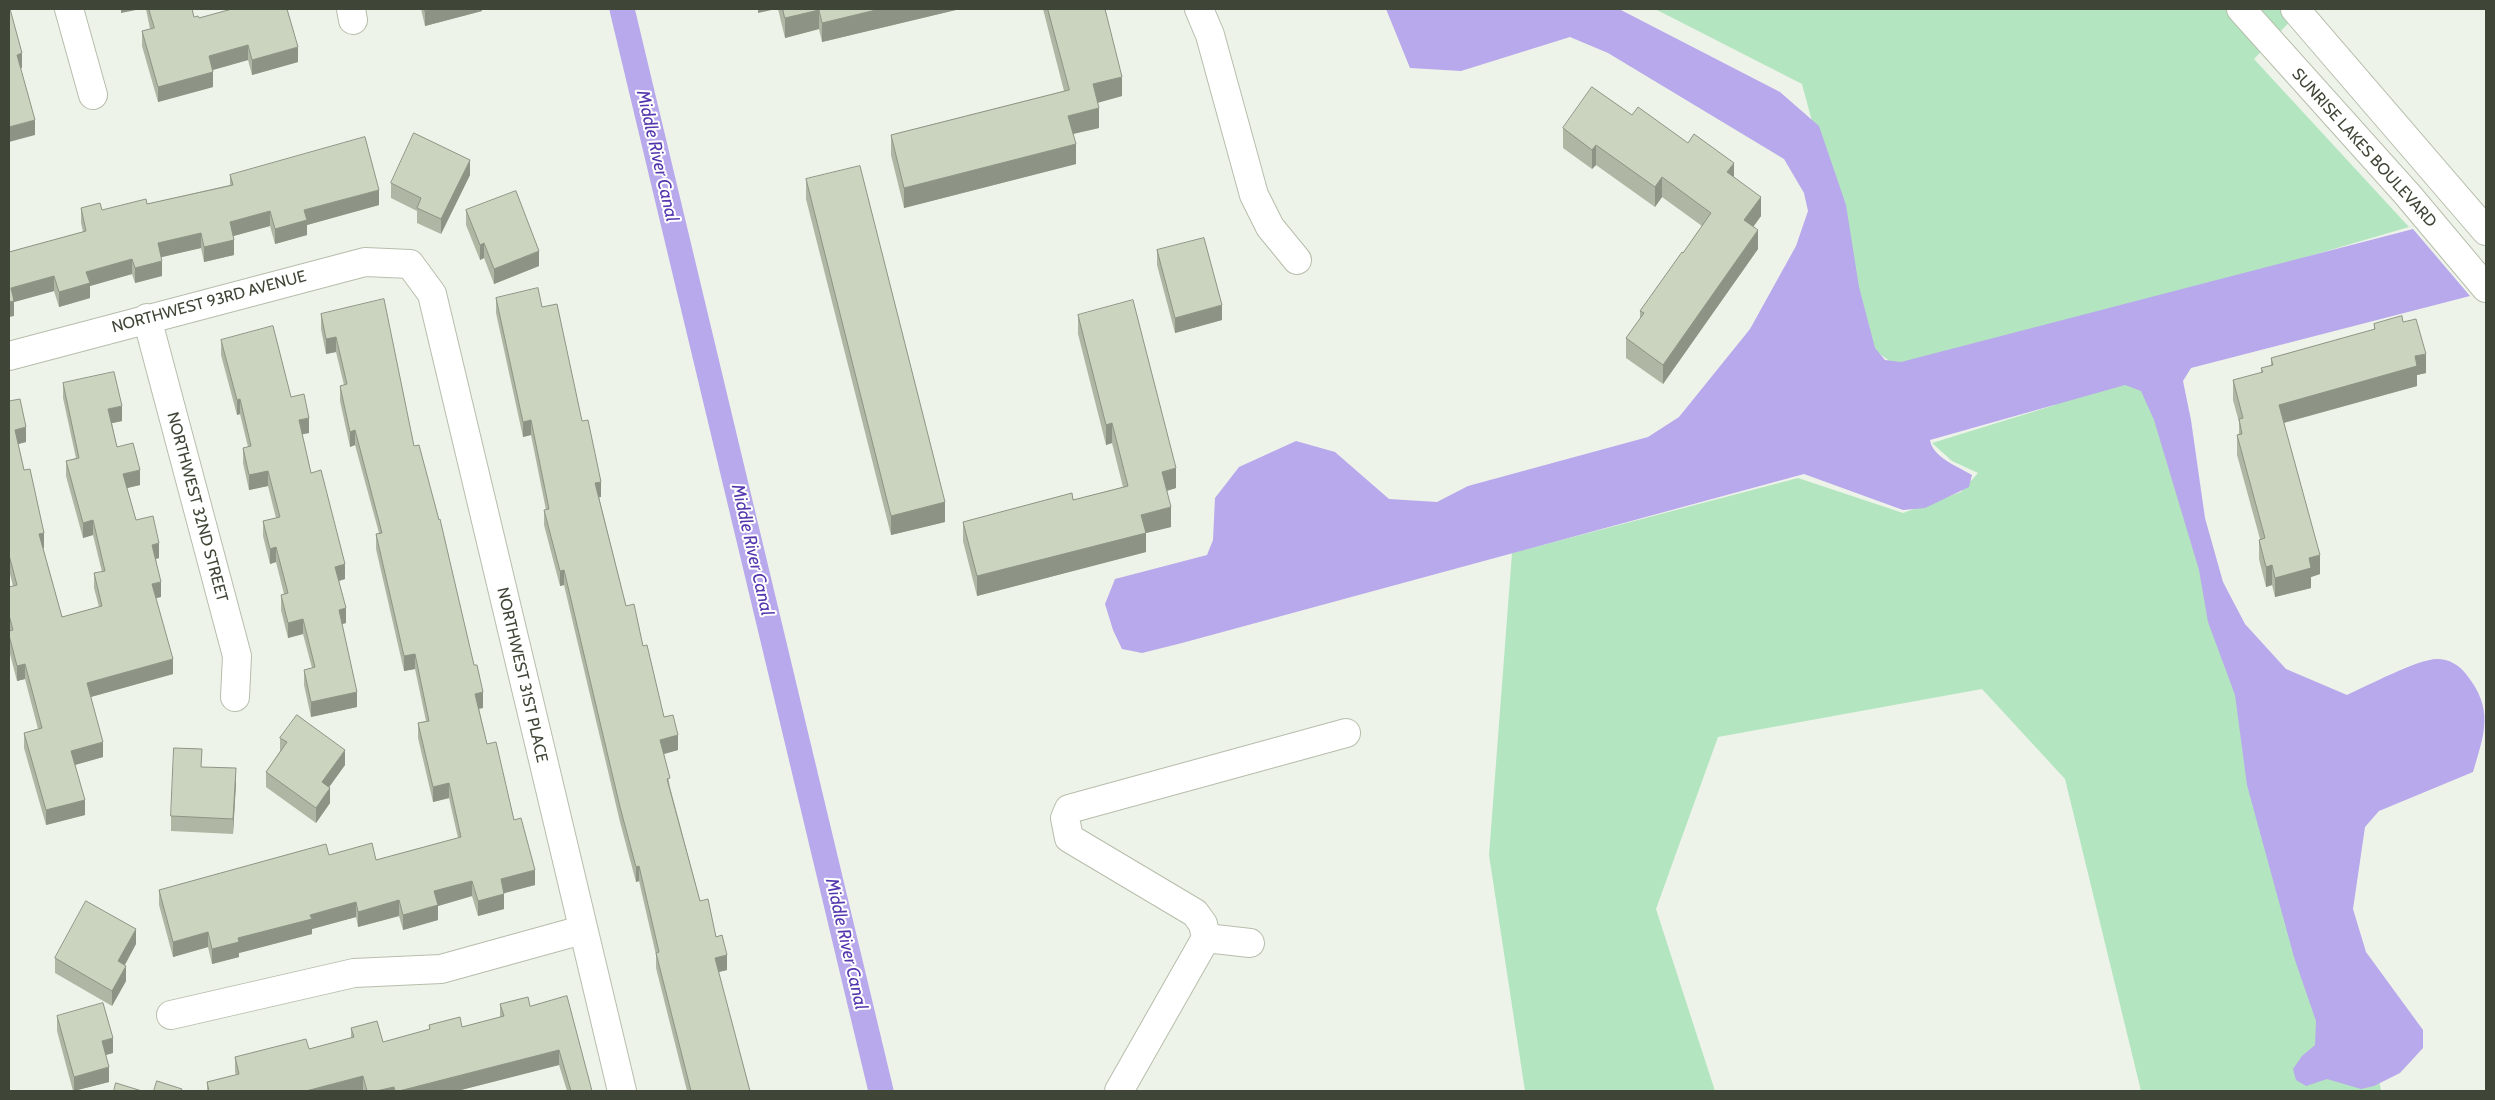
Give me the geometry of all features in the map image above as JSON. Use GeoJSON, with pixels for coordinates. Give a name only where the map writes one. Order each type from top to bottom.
{"type":"FeatureCollection","features":[{"type":"Feature","properties":{"kind":"street"},"geometry":{"type":"LineString","coordinates":[[69,9],[93,95]]}},
{"type":"Feature","properties":{"kind":"street"},"geometry":{"type":"LineString","coordinates":[[1199,9],[1210,35],[1254,195],[1270,227],[1297,260]]}},
{"type":"Feature","properties":{"kind":"street","name":"SUNRISE LAKES BOULEVARD"},"geometry":{"type":"LineString","coordinates":[[2241,9],[2407,194],[2486,288]]}},
{"type":"Feature","properties":{"kind":"street"},"geometry":{"type":"LineString","coordinates":[[2294,9],[2486,231]]}},
{"type":"Feature","properties":{"kind":"street","name":"NORTHWEST 93RD AVENUE"},"geometry":{"type":"LineString","coordinates":[[9,356],[147,318],[365,262],[410,264]]}},
{"type":"Feature","properties":{"kind":"street","name":"NORTHWEST 31ST PLACE"},"geometry":{"type":"LineString","coordinates":[[410,264],[432,294],[582,930],[622,1091]]}},
{"type":"Feature","properties":{"kind":"street","name":"NORTHWEST 32ND STREET"},"geometry":{"type":"LineString","coordinates":[[147,318],[236,656],[235,697]]}},
{"type":"Feature","properties":{"kind":"street"},"geometry":{"type":"LineString","coordinates":[[1119,1091],[1206,938],[1203,924],[1195,913],[1070,838],[1065,818],[1070,808],[1346,733]]}},
{"type":"Feature","properties":{"kind":"street"},"geometry":{"type":"LineString","coordinates":[[172,1015],[354,973],[441,969],[582,930]]}},
{"type":"Feature","properties":{"kind":"street"},"geometry":{"type":"LineString","coordinates":[[1206,938],[1250,943]]}},
{"type":"Feature","properties":{"kind":"green space"},"geometry":{"type":"Polygon","coordinates":[[[1655,9],[2302,9],[2254,59],[2409,227],[2057,330],[2145,375],[2377,1067],[2381,1091],[2141,1091],[2065,779],[1982,689],[1718,737],[1656,909],[1715,1091],[1525,1091],[1489,855],[1512,553],[1798,478],[1903,513],[1961,492],[1978,473],[1952,461],[1932,443],[2055,405],[2037,328],[1895,365],[1873,349],[1802,84],[1655,9]]]}},
{"type":"Feature","properties":{"kind":"shaded area"},"geometry":{"type":"Polygon","coordinates":[[[1386,9],[1619,9],[1780,92],[1819,126],[1846,205],[1859,287],[1875,348],[1885,360],[1901,362],[2413,229],[2470,296],[2191,368],[2183,381],[2191,420],[2205,518],[2223,582],[2245,624],[2286,669],[2347,695],[2418,663],[2441,659],[2457,665],[2475,687],[2481,698],[2484,710],[2483,733],[2473,772],[2379,811],[2365,827],[2353,909],[2366,952],[2423,1030],[2423,1048],[2400,1073],[2374,1086],[2361,1089],[2327,1079],[2306,1086],[2296,1080],[2293,1069],[2302,1056],[2315,1045],[2316,1021],[2294,957],[2247,785],[2235,695],[2208,622],[2199,570],[2154,420],[2141,391],[2125,385],[1930,440],[1936,452],[1972,475],[1969,487],[1925,508],[1903,510],[1804,474],[1182,643],[1142,653],[1122,649],[1113,630],[1105,604],[1115,579],[1207,555],[1213,540],[1215,498],[1239,467],[1296,441],[1335,452],[1389,499],[1437,502],[1468,486],[1648,437],[1679,417],[1750,329],[1796,246],[1808,211],[1804,193],[1784,159],[1608,53],[1570,37],[1461,71],[1410,68],[1386,9]]]}},
{"type":"Feature","properties":{"kind":"building"},"geometry":{"type":"Polygon","coordinates":[[[9,9],[22,53],[17,55],[35,120],[9,127],[9,9]]]}},
{"type":"Feature","properties":{"kind":"building"},"geometry":{"type":"Polygon","coordinates":[[[149,9],[192,9],[194,17],[198,16],[199,18],[232,9],[287,9],[298,47],[252,60],[248,45],[209,56],[213,72],[158,87],[142,31],[154,28],[149,9]]]}},
{"type":"Feature","properties":{"kind":"building"},"geometry":{"type":"Polygon","coordinates":[[[783,9],[880,9],[822,23],[819,10],[785,18],[783,9]]]}},
{"type":"Feature","properties":{"kind":"building"},"geometry":{"type":"Polygon","coordinates":[[[1048,9],[1105,9],[1122,77],[1093,84],[1099,108],[1068,116],[1076,144],[904,188],[891,135],[1069,90],[1048,9]]]}},
{"type":"Feature","properties":{"kind":"building"},"geometry":{"type":"Polygon","coordinates":[[[1592,87],[1632,115],[1638,107],[1688,143],[1694,134],[1734,163],[1727,172],[1761,197],[1744,220],[1758,230],[1663,365],[1626,338],[1644,313],[1640,311],[1711,213],[1662,177],[1655,187],[1596,145],[1592,150],[1563,128],[1592,87]]]}},
{"type":"Feature","properties":{"kind":"building"},"geometry":{"type":"Polygon","coordinates":[[[414,133],[470,160],[441,219],[417,208],[421,198],[391,183],[414,133]]]}},
{"type":"Feature","properties":{"kind":"building"},"geometry":{"type":"Polygon","coordinates":[[[365,137],[379,190],[304,210],[307,220],[275,229],[270,211],[230,222],[234,240],[204,247],[201,233],[158,243],[162,261],[135,268],[132,259],[86,272],[90,283],[59,292],[54,276],[11,288],[14,301],[9,302],[9,252],[86,231],[81,208],[100,203],[102,210],[146,199],[147,204],[233,185],[230,175],[365,137]]]}},
{"type":"Feature","properties":{"kind":"building"},"geometry":{"type":"Polygon","coordinates":[[[860,166],[945,502],[891,516],[806,179],[860,166]]]}},
{"type":"Feature","properties":{"kind":"building"},"geometry":{"type":"Polygon","coordinates":[[[516,191],[539,251],[494,269],[484,243],[480,245],[466,210],[516,191]]]}},
{"type":"Feature","properties":{"kind":"building"},"geometry":{"type":"Polygon","coordinates":[[[1204,238],[1222,305],[1175,318],[1157,250],[1204,238]]]}},
{"type":"Feature","properties":{"kind":"building"},"geometry":{"type":"Polygon","coordinates":[[[538,288],[542,307],[557,304],[582,421],[588,420],[601,482],[595,483],[626,606],[634,604],[643,646],[647,645],[664,717],[673,715],[678,735],[660,740],[670,778],[667,779],[700,901],[708,899],[716,937],[722,935],[727,955],[715,958],[750,1091],[691,1091],[656,953],[659,952],[639,866],[636,867],[620,807],[564,570],[560,571],[544,510],[549,509],[531,420],[523,422],[496,298],[538,288]]]}},
{"type":"Feature","properties":{"kind":"building"},"geometry":{"type":"Polygon","coordinates":[[[384,299],[414,446],[419,445],[440,519],[474,665],[477,665],[483,692],[475,694],[487,744],[496,742],[514,820],[521,818],[535,870],[501,879],[504,894],[478,901],[472,881],[434,891],[438,905],[403,915],[399,900],[358,912],[356,902],[310,915],[312,919],[238,938],[239,942],[212,949],[208,932],[173,942],[159,890],[326,844],[329,855],[372,843],[376,860],[461,837],[449,783],[433,787],[418,723],[429,721],[415,654],[404,656],[376,534],[382,533],[355,430],[350,432],[340,386],[347,384],[336,337],[326,339],[321,314],[384,299]]]}},
{"type":"Feature","properties":{"kind":"building"},"geometry":{"type":"Polygon","coordinates":[[[1133,300],[1176,468],[1162,472],[1171,507],[1141,515],[1146,533],[977,576],[963,522],[1072,493],[1073,500],[1128,486],[1112,423],[1106,425],[1078,315],[1133,300]]]}},
{"type":"Feature","properties":{"kind":"building"},"geometry":{"type":"Polygon","coordinates":[[[2402,316],[2403,322],[2416,319],[2426,354],[2415,356],[2417,366],[2279,405],[2320,555],[2309,558],[2311,568],[2275,578],[2272,565],[2266,567],[2259,540],[2265,538],[2237,435],[2242,434],[2239,419],[2243,418],[2233,380],[2263,372],[2261,368],[2273,365],[2271,358],[2375,329],[2374,324],[2402,316]]]}},
{"type":"Feature","properties":{"kind":"building"},"geometry":{"type":"Polygon","coordinates":[[[273,326],[291,397],[304,394],[309,418],[299,420],[311,473],[321,470],[345,564],[335,567],[346,608],[339,610],[357,692],[311,702],[304,670],[315,667],[303,619],[288,623],[281,595],[288,593],[276,547],[270,549],[263,521],[280,517],[268,471],[249,475],[243,448],[251,446],[240,399],[237,400],[221,340],[273,326]]]}},
{"type":"Feature","properties":{"kind":"building"},"geometry":{"type":"Polygon","coordinates":[[[114,372],[122,406],[108,409],[117,447],[133,443],[140,470],[123,474],[136,520],[153,516],[159,543],[152,545],[161,582],[152,584],[173,659],[87,683],[103,742],[71,751],[85,800],[46,810],[24,733],[42,728],[25,664],[17,666],[9,635],[9,631],[13,630],[9,615],[9,587],[17,585],[9,555],[9,401],[20,399],[26,427],[15,430],[24,470],[30,469],[44,533],[39,534],[62,617],[102,606],[94,573],[105,571],[93,520],[83,523],[66,461],[79,458],[63,383],[114,372]]]}},
{"type":"Feature","properties":{"kind":"building"},"geometry":{"type":"Polygon","coordinates":[[[297,715],[345,750],[322,782],[330,788],[316,808],[266,772],[287,742],[280,738],[297,715]]]}},
{"type":"Feature","properties":{"kind":"building"},"geometry":{"type":"Polygon","coordinates":[[[174,748],[202,749],[201,767],[236,768],[233,819],[171,816],[174,748]]]}},
{"type":"Feature","properties":{"kind":"building"},"geometry":{"type":"Polygon","coordinates":[[[86,901],[136,929],[118,961],[126,966],[112,991],[55,958],[86,901]]]}},
{"type":"Feature","properties":{"kind":"building"},"geometry":{"type":"Polygon","coordinates":[[[567,996],[592,1091],[571,1091],[559,1050],[399,1091],[395,1091],[394,1087],[367,1091],[363,1076],[306,1091],[209,1091],[207,1082],[239,1074],[235,1057],[306,1039],[309,1049],[354,1037],[351,1028],[377,1021],[383,1042],[430,1029],[429,1025],[460,1017],[462,1027],[504,1016],[500,1004],[528,997],[530,1006],[567,996]]]}},
{"type":"Feature","properties":{"kind":"building"},"geometry":{"type":"Polygon","coordinates":[[[103,1003],[113,1038],[102,1041],[109,1067],[74,1077],[57,1016],[103,1003]]]}},
{"type":"Feature","properties":{"kind":"building"},"geometry":{"type":"Polygon","coordinates":[[[157,1081],[182,1089],[181,1091],[154,1091],[157,1081]]]}},
{"type":"Feature","properties":{"kind":"building"},"geometry":{"type":"Polygon","coordinates":[[[116,1083],[142,1091],[114,1091],[116,1083]]]}},
{"type":"Feature","properties":{"kind":"waterway","name":"Middle River Canal"},"geometry":{"type":"LineString","coordinates":[[622,9],[881,1091]]}}]}
